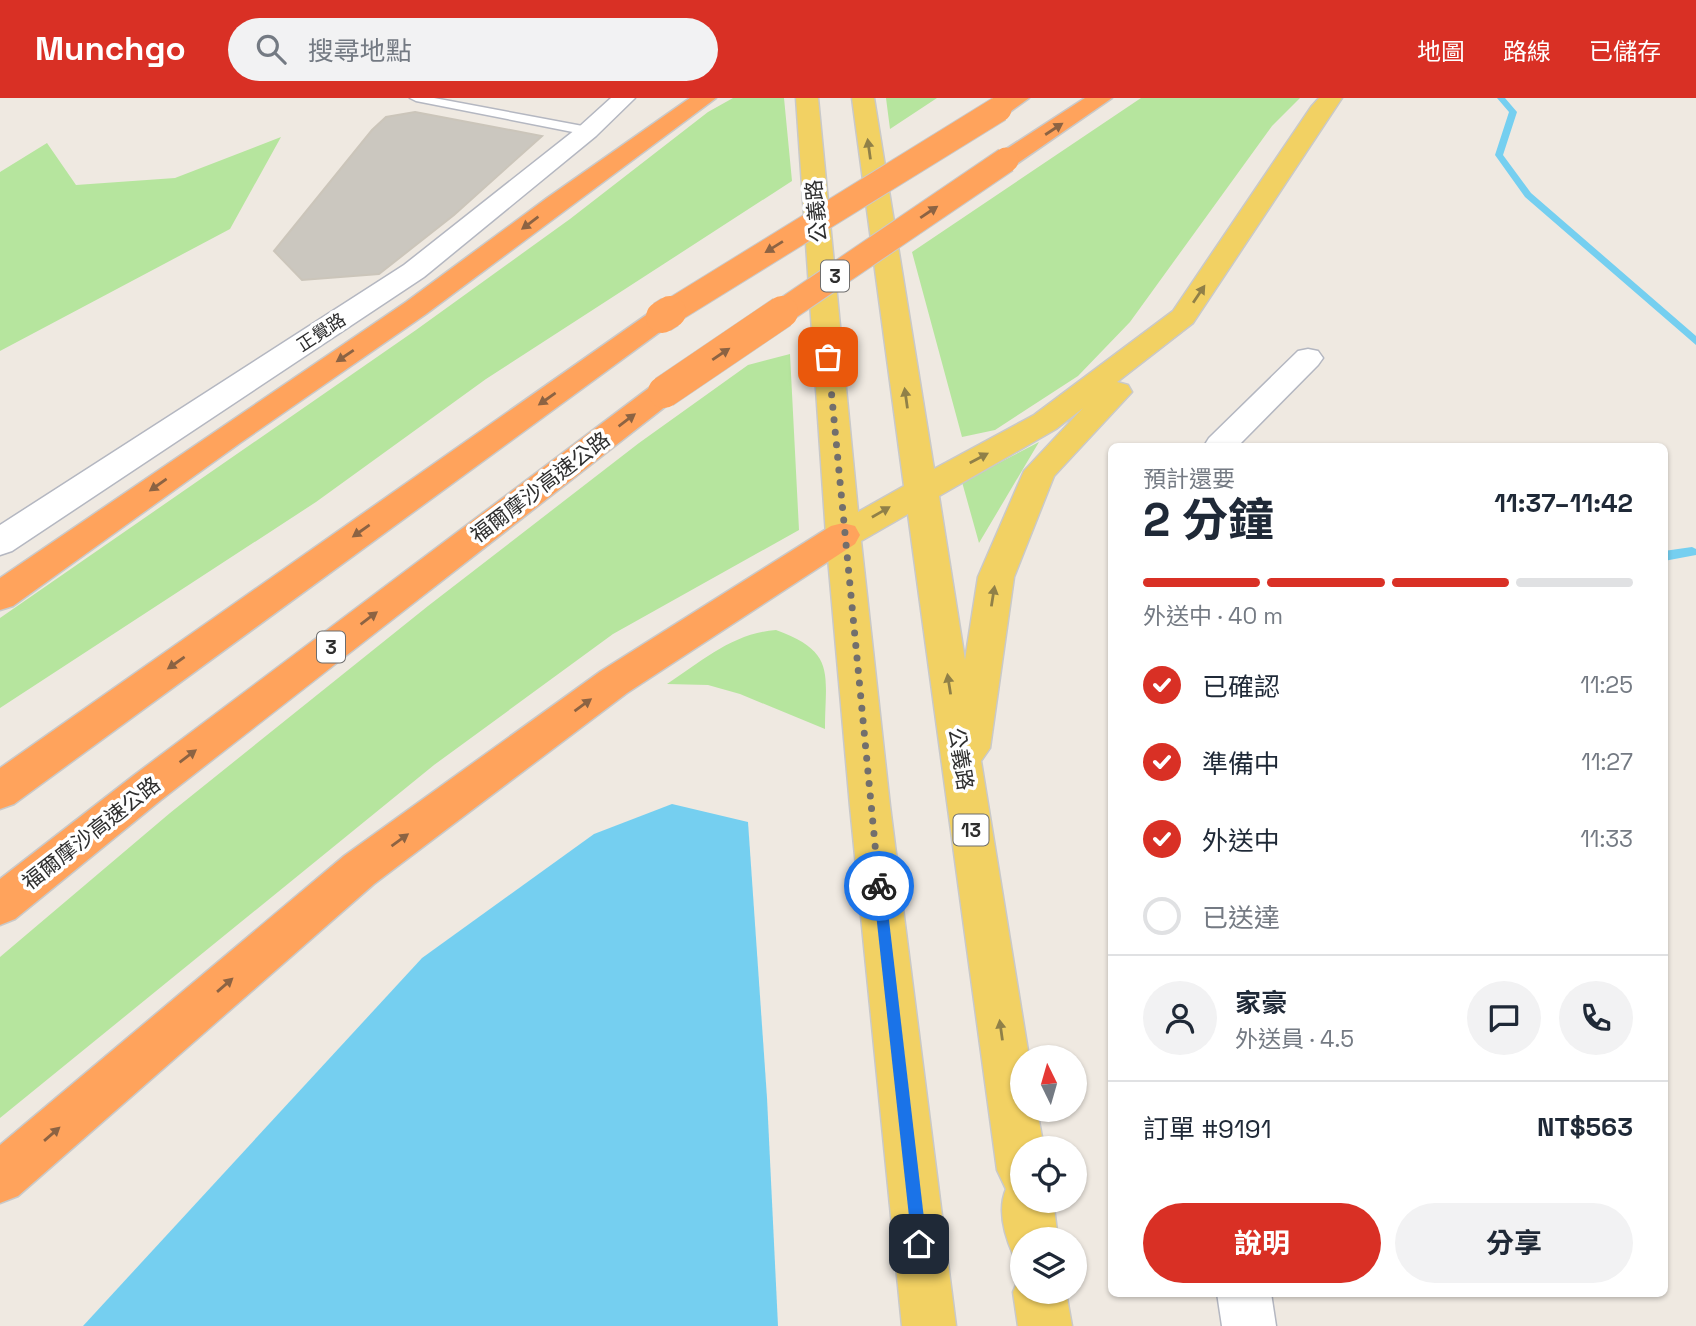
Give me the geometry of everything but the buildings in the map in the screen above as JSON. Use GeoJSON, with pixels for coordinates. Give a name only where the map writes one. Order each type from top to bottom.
{"type":"FeatureCollection","features":[{"type":"Feature","properties":{"kind":"highway"},"geometry":{"type":"LineString","coordinates":[[556,203],[674,98]]}},
{"type":"Feature","properties":{"kind":"highway"},"geometry":{"type":"LineString","coordinates":[[0,596],[416,308],[556,203],[705,98]]}},
{"type":"Feature","properties":{"kind":"highway","name":"福爾摩沙高速公路"},"geometry":{"type":"LineString","coordinates":[[0,905],[158,779],[664,392],[1101,98]]}},
{"type":"Feature","properties":{"kind":"highway"},"geometry":{"type":"LineString","coordinates":[[0,791],[662,317],[1009,103]]}},
{"type":"Feature","properties":{"kind":"highway"},"geometry":{"type":"LineString","coordinates":[[0,1178],[359,870],[614,682],[843,535]]}},
{"type":"Feature","properties":{"kind":"main road","name":"公義路"},"geometry":{"type":"LineString","coordinates":[[807,98],[843,535],[870,806],[929,1326]]}},
{"type":"Feature","properties":{"kind":"main road","name":"公義路"},"geometry":{"type":"LineString","coordinates":[[863,98],[919,490],[1017,1136]]}},
{"type":"Feature","properties":{"kind":"main road"},"geometry":{"type":"LineString","coordinates":[[843,535],[919,490],[1045,422],[1183,317],[1318,112],[1331,98]]}},
{"type":"Feature","properties":{"kind":"main road"},"geometry":{"type":"LineString","coordinates":[[965,785],[996,577],[1040,471],[1125,383],[1171,327]]}},
{"type":"Feature","properties":{"kind":"main road"},"geometry":{"type":"LineString","coordinates":[[1042,1304],[1045,1326]]}},
{"type":"Feature","properties":{"kind":"street","name":"正覺路"},"geometry":{"type":"LineString","coordinates":[[0,542],[414,271],[588,131],[624,98]]}},
{"type":"Feature","properties":{"kind":"street"},"geometry":{"type":"LineString","coordinates":[[1223,443],[1308,358]]}},
{"type":"Feature","properties":{"kind":"street"},"geometry":{"type":"LineString","coordinates":[[1245,1297],[1249,1326]]}},
{"type":"Feature","properties":{"kind":"lane"},"geometry":{"type":"LineString","coordinates":[[416,98],[588,131]]}},
{"type":"Feature","properties":{"kind":"green space"},"geometry":{"type":"Polygon","coordinates":[[[733,98],[784,98],[792,181],[486,379],[316,502],[0,708],[0,618],[416,330],[570,219],[708,112],[733,98]]]}},
{"type":"Feature","properties":{"kind":"green space"},"geometry":{"type":"Polygon","coordinates":[[[886,98],[937,98],[890,129],[886,98]]]}},
{"type":"Feature","properties":{"kind":"green space"},"geometry":{"type":"Polygon","coordinates":[[[1141,98],[1300,98],[1272,126],[1130,322],[1078,376],[995,430],[962,437],[912,252],[1141,98]]]}},
{"type":"Feature","properties":{"kind":"green space"},"geometry":{"type":"Polygon","coordinates":[[[281,137],[230,229],[0,351],[0,172],[47,143],[76,185],[175,178],[281,137]]]}},
{"type":"Feature","properties":{"kind":"green space"},"geometry":{"type":"Polygon","coordinates":[[[790,354],[799,530],[613,634],[434,765],[0,1118],[0,957],[170,813],[428,606],[639,443],[748,365],[790,354]]]}},
{"type":"Feature","properties":{"kind":"green space"},"geometry":{"type":"Polygon","coordinates":[[[1039,442],[979,543],[962,482],[1039,442]]]}},
{"type":"Feature","properties":{"kind":"green space"},"geometry":{"type":"Polygon","coordinates":[[[776,630],[796,638],[818,656],[826,679],[825,729],[740,694],[708,685],[667,684],[732,642],[760,632],[776,630]]]}},
{"type":"Feature","properties":{"kind":"water"},"geometry":{"type":"Polygon","coordinates":[[[672,804],[748,822],[767,1098],[778,1326],[83,1326],[422,958],[594,834],[672,804]]]}},
{"type":"Feature","properties":{"kind":"waterway"},"geometry":{"type":"LineString","coordinates":[[1501,98],[1513,112],[1499,155],[1528,195],[1696,342]]}},
{"type":"Feature","properties":{"kind":"waterway"},"geometry":{"type":"LineString","coordinates":[[1668,555],[1692,552]]}},
{"type":"Feature","properties":{"kind":"way so far"},"geometry":{"type":"LineString","coordinates":[[828,357],[843,535],[879,886]]}},
{"type":"Feature","properties":{"kind":"route"},"geometry":{"type":"LineString","coordinates":[[879,886],[919,1244]]}}]}
